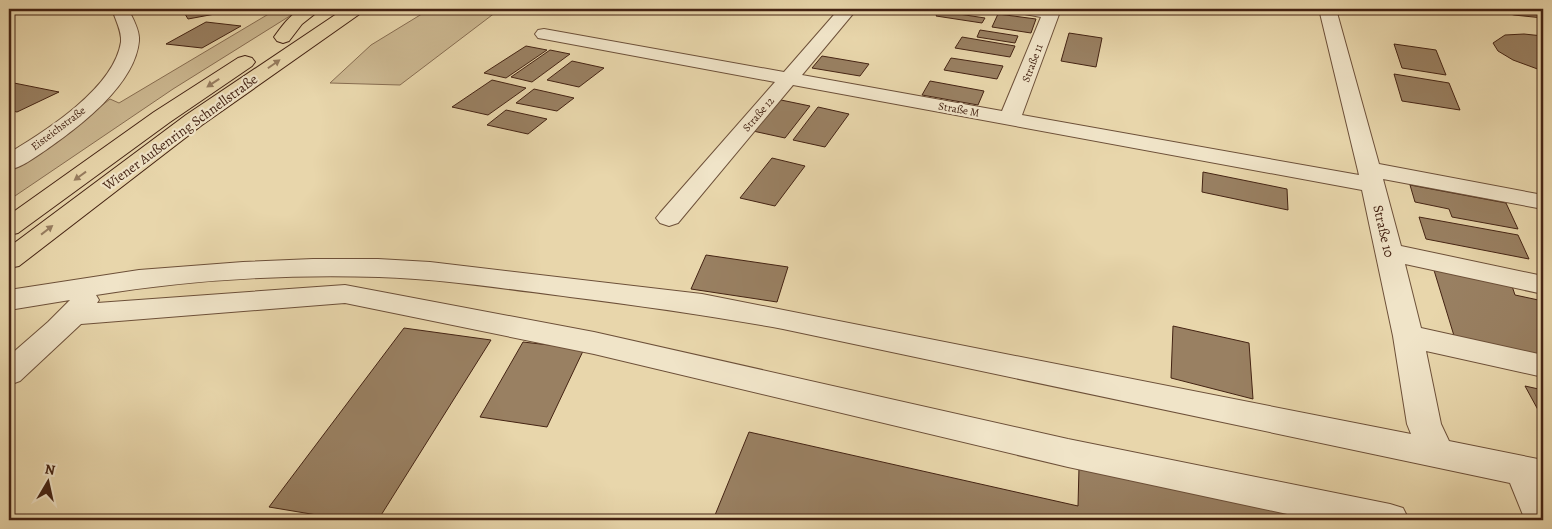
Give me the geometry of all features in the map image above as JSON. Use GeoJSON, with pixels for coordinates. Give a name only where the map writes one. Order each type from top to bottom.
{"type":"FeatureCollection","features":[{"type":"Feature","properties":{"kind":"highway"},"geometry":{"type":"LineString","coordinates":[[283,37],[296,20],[312,9]]}},
{"type":"Feature","properties":{"kind":"highway"},"geometry":{"type":"LineString","coordinates":[[343,11],[368,9]]}},
{"type":"Feature","properties":{"kind":"highway","name":"Wiener Außenring Schnellstraße"},"geometry":{"type":"LineString","coordinates":[[9,227],[162,116],[283,37],[343,11]]}},
{"type":"Feature","properties":{"kind":"highway","name":"Wiener Außenring Schnellstraße"},"geometry":{"type":"LineString","coordinates":[[9,260],[93,195],[343,11]]}},
{"type":"Feature","properties":{"kind":"street","name":"Eisteichstraße"},"geometry":{"type":"LineString","coordinates":[[9,163],[62,128],[101,93],[116,75],[130,43],[129,31],[120,9]]}},
{"type":"Feature","properties":{"kind":"street","name":"Straße 12"},"geometry":{"type":"LineString","coordinates":[[669,218],[848,9]]}},
{"type":"Feature","properties":{"kind":"street"},"geometry":{"type":"LineString","coordinates":[[1025,9],[1052,11]]}},
{"type":"Feature","properties":{"kind":"street","name":"Straße 10"},"geometry":{"type":"LineString","coordinates":[[1328,9],[1389,252],[1408,336],[1424,424],[1436,452]]}},
{"type":"Feature","properties":{"kind":"street","name":"Straße 11"},"geometry":{"type":"LineString","coordinates":[[1010,118],[1052,11]]}},
{"type":"Feature","properties":{"kind":"street","name":"Straße M"},"geometry":{"type":"LineString","coordinates":[[544,34],[1010,118],[1542,205]]}},
{"type":"Feature","properties":{"kind":"street"},"geometry":{"type":"LineString","coordinates":[[1389,252],[1543,285]]}},
{"type":"Feature","properties":{"kind":"street"},"geometry":{"type":"LineString","coordinates":[[9,300],[97,285],[224,273],[312,268],[430,271],[711,306],[1533,473],[1543,519]]}},
{"type":"Feature","properties":{"kind":"street"},"geometry":{"type":"LineString","coordinates":[[9,373],[74,315],[97,285]]}},
{"type":"Feature","properties":{"kind":"street"},"geometry":{"type":"LineString","coordinates":[[74,315],[345,294],[594,343],[1068,453],[1390,520]]}},
{"type":"Feature","properties":{"kind":"street"},"geometry":{"type":"LineString","coordinates":[[1408,336],[1543,366]]}},
{"type":"Feature","properties":{"kind":"shaded area"},"geometry":{"type":"Polygon","coordinates":[[[277,9],[301,9],[173,89],[9,200],[9,170],[58,140],[110,99],[119,103],[277,9]]]}},
{"type":"Feature","properties":{"kind":"shaded area"},"geometry":{"type":"Polygon","coordinates":[[[430,9],[500,9],[400,85],[330,83],[371,45],[430,9]]]}},
{"type":"Feature","properties":{"kind":"building"},"geometry":{"type":"Polygon","coordinates":[[[182,9],[212,9],[215,14],[188,19],[182,9]]]}},
{"type":"Feature","properties":{"kind":"building"},"geometry":{"type":"Polygon","coordinates":[[[1491,9],[1543,9],[1543,18],[1514,15],[1491,9]]]}},
{"type":"Feature","properties":{"kind":"building"},"geometry":{"type":"Polygon","coordinates":[[[939,11],[985,18],[982,23],[936,16],[939,11]]]}},
{"type":"Feature","properties":{"kind":"building"},"geometry":{"type":"Polygon","coordinates":[[[998,14],[1036,19],[1031,33],[992,27],[998,14]]]}},
{"type":"Feature","properties":{"kind":"building"},"geometry":{"type":"Polygon","coordinates":[[[206,22],[241,26],[202,48],[166,44],[206,22]]]}},
{"type":"Feature","properties":{"kind":"building"},"geometry":{"type":"Polygon","coordinates":[[[980,30],[1018,36],[1015,43],[977,37],[980,30]]]}},
{"type":"Feature","properties":{"kind":"building"},"geometry":{"type":"Polygon","coordinates":[[[1069,33],[1102,38],[1096,67],[1061,61],[1069,33]]]}},
{"type":"Feature","properties":{"kind":"building"},"geometry":{"type":"Polygon","coordinates":[[[1505,35],[1543,36],[1543,71],[1513,60],[1498,51],[1493,43],[1505,35]]]}},
{"type":"Feature","properties":{"kind":"building"},"geometry":{"type":"Polygon","coordinates":[[[962,37],[1015,46],[1010,57],[955,48],[962,37]]]}},
{"type":"Feature","properties":{"kind":"building"},"geometry":{"type":"Polygon","coordinates":[[[1394,44],[1436,50],[1446,75],[1402,68],[1394,44]]]}},
{"type":"Feature","properties":{"kind":"building"},"geometry":{"type":"Polygon","coordinates":[[[526,46],[547,50],[506,78],[484,73],[526,46]]]}},
{"type":"Feature","properties":{"kind":"building"},"geometry":{"type":"Polygon","coordinates":[[[550,50],[570,54],[532,82],[511,77],[550,50]]]}},
{"type":"Feature","properties":{"kind":"building"},"geometry":{"type":"Polygon","coordinates":[[[822,56],[869,64],[860,76],[812,68],[822,56]]]}},
{"type":"Feature","properties":{"kind":"building"},"geometry":{"type":"Polygon","coordinates":[[[951,58],[1003,66],[997,79],[944,70],[951,58]]]}},
{"type":"Feature","properties":{"kind":"building"},"geometry":{"type":"Polygon","coordinates":[[[572,61],[604,68],[579,87],[547,80],[572,61]]]}},
{"type":"Feature","properties":{"kind":"building"},"geometry":{"type":"Polygon","coordinates":[[[1394,74],[1449,83],[1460,110],[1402,101],[1394,74]]]}},
{"type":"Feature","properties":{"kind":"building"},"geometry":{"type":"Polygon","coordinates":[[[492,80],[526,88],[488,115],[452,107],[492,80]]]}},
{"type":"Feature","properties":{"kind":"building"},"geometry":{"type":"Polygon","coordinates":[[[930,81],[984,91],[978,105],[922,95],[930,81]]]}},
{"type":"Feature","properties":{"kind":"building"},"geometry":{"type":"Polygon","coordinates":[[[9,82],[59,92],[17,112],[9,110],[9,82]]]}},
{"type":"Feature","properties":{"kind":"building"},"geometry":{"type":"Polygon","coordinates":[[[534,89],[574,98],[557,111],[516,103],[534,89]]]}},
{"type":"Feature","properties":{"kind":"building"},"geometry":{"type":"Polygon","coordinates":[[[781,100],[810,106],[785,138],[753,131],[781,100]]]}},
{"type":"Feature","properties":{"kind":"building"},"geometry":{"type":"Polygon","coordinates":[[[818,107],[849,114],[825,147],[793,140],[818,107]]]}},
{"type":"Feature","properties":{"kind":"building"},"geometry":{"type":"Polygon","coordinates":[[[506,110],[547,119],[528,134],[487,125],[506,110]]]}},
{"type":"Feature","properties":{"kind":"building"},"geometry":{"type":"Polygon","coordinates":[[[772,158],[805,166],[775,206],[740,198],[772,158]]]}},
{"type":"Feature","properties":{"kind":"building"},"geometry":{"type":"Polygon","coordinates":[[[1203,172],[1287,189],[1288,210],[1202,192],[1203,172]]]}},
{"type":"Feature","properties":{"kind":"building"},"geometry":{"type":"Polygon","coordinates":[[[1410,185],[1506,203],[1518,229],[1452,217],[1449,209],[1415,202],[1410,185]]]}},
{"type":"Feature","properties":{"kind":"building"},"geometry":{"type":"Polygon","coordinates":[[[1419,217],[1518,235],[1529,259],[1426,239],[1419,217]]]}},
{"type":"Feature","properties":{"kind":"building"},"geometry":{"type":"Polygon","coordinates":[[[706,255],[788,267],[777,302],[691,289],[706,255]]]}},
{"type":"Feature","properties":{"kind":"building"},"geometry":{"type":"Polygon","coordinates":[[[1433,267],[1511,283],[1515,295],[1543,301],[1543,347],[1538,346],[1543,359],[1455,339],[1433,267]]]}},
{"type":"Feature","properties":{"kind":"building"},"geometry":{"type":"Polygon","coordinates":[[[1173,326],[1249,343],[1253,399],[1171,378],[1173,326]]]}},
{"type":"Feature","properties":{"kind":"building"},"geometry":{"type":"Polygon","coordinates":[[[404,328],[491,340],[378,520],[347,520],[269,507],[404,328]]]}},
{"type":"Feature","properties":{"kind":"building"},"geometry":{"type":"Polygon","coordinates":[[[523,342],[584,349],[547,427],[480,417],[523,342]]]}},
{"type":"Feature","properties":{"kind":"building"},"geometry":{"type":"Polygon","coordinates":[[[1525,386],[1543,390],[1543,419],[1525,386]]]}},
{"type":"Feature","properties":{"kind":"building"},"geometry":{"type":"Polygon","coordinates":[[[749,432],[1078,506],[1079,467],[1321,520],[713,520],[749,432]]]}}]}
